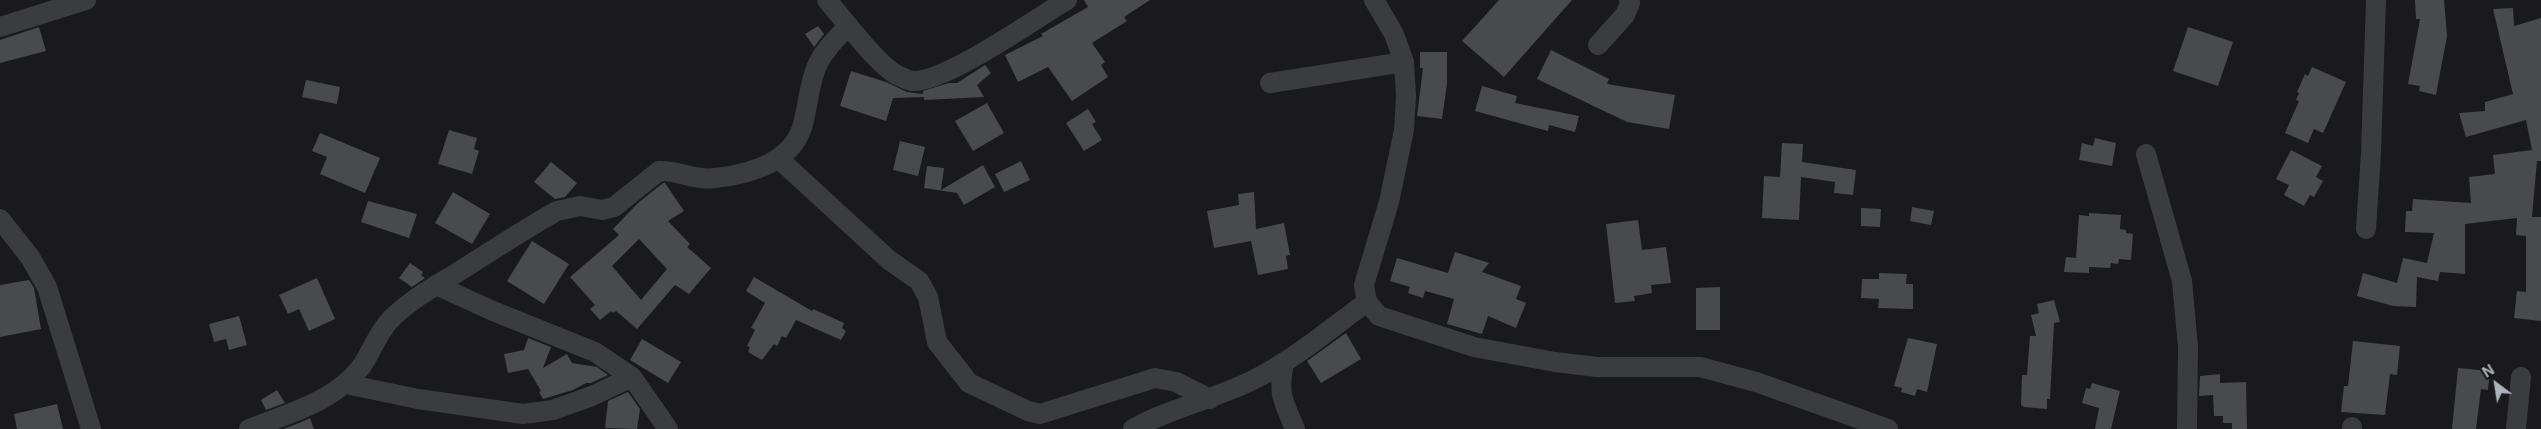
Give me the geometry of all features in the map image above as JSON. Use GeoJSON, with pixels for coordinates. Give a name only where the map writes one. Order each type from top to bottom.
{"type":"FeatureCollection","features":[{"type":"Feature","properties":{"kind":"street"},"geometry":{"type":"LineString","coordinates":[[0,27],[86,0]]}},
{"type":"Feature","properties":{"kind":"street"},"geometry":{"type":"LineString","coordinates":[[827,0],[848,26],[897,75],[911,81],[926,78],[973,58],[1067,0]]}},
{"type":"Feature","properties":{"kind":"street"},"geometry":{"type":"LineString","coordinates":[[1374,0],[1394,34],[1404,62],[1406,96],[1404,130],[1389,202],[1364,285],[1367,302],[1379,316],[1474,347],[1555,362],[1597,367],[1700,367],[1756,382],[1888,429]]}},
{"type":"Feature","properties":{"kind":"street"},"geometry":{"type":"LineString","coordinates":[[1598,45],[1625,15],[1630,3],[1629,0]]}},
{"type":"Feature","properties":{"kind":"street"},"geometry":{"type":"LineString","coordinates":[[2366,229],[2372,153],[2376,0]]}},
{"type":"Feature","properties":{"kind":"street"},"geometry":{"type":"LineString","coordinates":[[250,429],[323,399],[346,384],[361,366],[391,319],[436,285],[557,211],[580,206],[602,210],[614,207],[660,171],[668,170],[699,179],[717,178],[779,159],[789,151],[803,126],[816,67],[825,52],[848,26]]}},
{"type":"Feature","properties":{"kind":"street"},"geometry":{"type":"LineString","coordinates":[[1270,83],[1345,69],[1404,62]]}},
{"type":"Feature","properties":{"kind":"street"},"geometry":{"type":"LineString","coordinates":[[2146,154],[2182,281],[2188,347],[2187,429]]}},
{"type":"Feature","properties":{"kind":"street"},"geometry":{"type":"LineString","coordinates":[[779,159],[889,260],[919,281],[928,297],[937,342],[969,383],[1028,411],[1040,414],[1155,378],[1176,382],[1210,399]]}},
{"type":"Feature","properties":{"kind":"street"},"geometry":{"type":"LineString","coordinates":[[0,219],[30,257],[47,287],[91,429]]}},
{"type":"Feature","properties":{"kind":"street"},"geometry":{"type":"LineString","coordinates":[[436,285],[493,311],[595,352],[632,378],[668,429]]}},
{"type":"Feature","properties":{"kind":"street"},"geometry":{"type":"LineString","coordinates":[[1134,429],[1167,413],[1210,399],[1257,378],[1284,362],[1367,302]]}},
{"type":"Feature","properties":{"kind":"street"},"geometry":{"type":"LineString","coordinates":[[1284,362],[1280,386],[1282,399],[1295,429]]}},
{"type":"Feature","properties":{"kind":"street"},"geometry":{"type":"LineString","coordinates":[[2516,429],[2521,377]]}},
{"type":"Feature","properties":{"kind":"street"},"geometry":{"type":"LineString","coordinates":[[346,384],[418,399],[523,414],[553,410],[592,396],[632,378]]}},
{"type":"Feature","properties":{"kind":"building"},"geometry":{"type":"Polygon","coordinates":[[[1084,0],[1150,0],[1124,17],[1127,21],[1092,43],[1105,62],[1101,65],[1108,77],[1072,101],[1048,67],[1018,82],[1005,55],[1043,36],[1041,34],[1088,7],[1084,0]]]}},
{"type":"Feature","properties":{"kind":"building"},"geometry":{"type":"Polygon","coordinates":[[[1499,0],[1572,0],[1504,77],[1462,41],[1499,0]]]}},
{"type":"Feature","properties":{"kind":"building"},"geometry":{"type":"Polygon","coordinates":[[[2415,0],[2444,0],[2447,36],[2436,95],[2419,91],[2420,86],[2408,84],[2420,19],[2416,19],[2415,0]]]}},
{"type":"Feature","properties":{"kind":"building"},"geometry":{"type":"Polygon","coordinates":[[[2513,8],[2514,26],[2541,18],[2541,161],[2537,161],[2532,217],[2541,217],[2541,321],[2514,318],[2517,291],[2526,292],[2526,236],[2516,235],[2517,218],[2465,224],[2465,274],[2440,272],[2438,281],[2417,277],[2416,307],[2393,306],[2357,296],[2363,273],[2397,283],[2403,258],[2427,263],[2434,233],[2405,232],[2406,211],[2412,211],[2413,199],[2471,203],[2469,177],[2495,174],[2493,155],[2532,150],[2526,120],[2466,137],[2459,113],[2485,111],[2485,102],[2513,94],[2493,9],[2513,8]]]}},
{"type":"Feature","properties":{"kind":"building"},"geometry":{"type":"Polygon","coordinates":[[[818,26],[824,34],[814,47],[805,34],[818,26]]]}},
{"type":"Feature","properties":{"kind":"building"},"geometry":{"type":"Polygon","coordinates":[[[39,27],[46,51],[0,63],[0,40],[39,27]]]}},
{"type":"Feature","properties":{"kind":"building"},"geometry":{"type":"Polygon","coordinates":[[[2188,27],[2233,42],[2218,86],[2173,71],[2188,27]]]}},
{"type":"Feature","properties":{"kind":"building"},"geometry":{"type":"Polygon","coordinates":[[[1551,50],[1609,79],[1607,84],[1675,95],[1669,129],[1627,122],[1537,79],[1551,50]]]}},
{"type":"Feature","properties":{"kind":"building"},"geometry":{"type":"Polygon","coordinates":[[[1420,52],[1447,52],[1447,84],[1442,119],[1417,116],[1423,68],[1420,68],[1420,52]]]}},
{"type":"Feature","properties":{"kind":"building"},"geometry":{"type":"Polygon","coordinates":[[[985,65],[991,73],[977,85],[984,97],[924,100],[924,97],[893,98],[886,121],[840,106],[851,71],[886,82],[907,92],[923,94],[923,91],[949,83],[957,83],[985,65]]]}},
{"type":"Feature","properties":{"kind":"building"},"geometry":{"type":"Polygon","coordinates":[[[2312,67],[2346,82],[2323,133],[2314,129],[2308,143],[2285,133],[2299,101],[2296,100],[2299,93],[2297,92],[2305,74],[2308,76],[2312,67]]]}},
{"type":"Feature","properties":{"kind":"building"},"geometry":{"type":"Polygon","coordinates":[[[306,80],[340,87],[337,104],[302,97],[306,80]]]}},
{"type":"Feature","properties":{"kind":"building"},"geometry":{"type":"Polygon","coordinates":[[[1482,86],[1517,96],[1515,103],[1579,116],[1575,132],[1549,125],[1548,131],[1475,111],[1482,86]]]}},
{"type":"Feature","properties":{"kind":"building"},"geometry":{"type":"Polygon","coordinates":[[[987,103],[1004,133],[973,151],[955,121],[987,103]]]}},
{"type":"Feature","properties":{"kind":"building"},"geometry":{"type":"Polygon","coordinates":[[[1088,109],[1096,122],[1092,124],[1102,140],[1084,151],[1066,123],[1088,109]]]}},
{"type":"Feature","properties":{"kind":"building"},"geometry":{"type":"Polygon","coordinates":[[[449,130],[477,138],[474,149],[479,151],[472,174],[438,164],[449,130]]]}},
{"type":"Feature","properties":{"kind":"building"},"geometry":{"type":"Polygon","coordinates":[[[320,133],[380,158],[365,193],[320,174],[327,157],[312,151],[320,133]]]}},
{"type":"Feature","properties":{"kind":"building"},"geometry":{"type":"Polygon","coordinates":[[[2095,138],[2116,143],[2112,166],[2079,160],[2082,143],[2093,146],[2095,138]]]}},
{"type":"Feature","properties":{"kind":"building"},"geometry":{"type":"Polygon","coordinates":[[[900,141],[925,147],[918,176],[893,170],[900,141]]]}},
{"type":"Feature","properties":{"kind":"building"},"geometry":{"type":"Polygon","coordinates":[[[1782,143],[1803,144],[1802,162],[1856,170],[1853,195],[1834,193],[1835,182],[1801,177],[1799,220],[1762,218],[1764,176],[1780,177],[1782,143]]]}},
{"type":"Feature","properties":{"kind":"building"},"geometry":{"type":"Polygon","coordinates":[[[2291,150],[2322,166],[2316,177],[2323,181],[2314,197],[2310,195],[2304,206],[2284,195],[2289,185],[2276,179],[2291,150]]]}},
{"type":"Feature","properties":{"kind":"building"},"geometry":{"type":"Polygon","coordinates":[[[1021,161],[1030,180],[1004,192],[995,174],[1021,161]]]}},
{"type":"Feature","properties":{"kind":"building"},"geometry":{"type":"Polygon","coordinates":[[[551,162],[577,183],[565,197],[555,199],[534,182],[551,162]]]}},
{"type":"Feature","properties":{"kind":"building"},"geometry":{"type":"Polygon","coordinates":[[[983,165],[995,187],[964,205],[957,193],[924,188],[927,166],[944,168],[941,190],[983,165]]]}},
{"type":"Feature","properties":{"kind":"building"},"geometry":{"type":"Polygon","coordinates":[[[665,183],[684,211],[668,221],[690,244],[687,247],[711,268],[689,294],[675,285],[637,329],[616,311],[613,313],[611,311],[600,320],[590,309],[595,305],[570,277],[619,235],[613,229],[638,203],[665,183]],[[639,239],[612,266],[641,300],[667,269],[639,239]]]}},
{"type":"Feature","properties":{"kind":"building"},"geometry":{"type":"Polygon","coordinates":[[[453,192],[490,214],[472,244],[435,223],[453,192]]]}},
{"type":"Feature","properties":{"kind":"building"},"geometry":{"type":"Polygon","coordinates":[[[1254,192],[1256,229],[1284,223],[1290,255],[1286,256],[1288,269],[1258,275],[1251,241],[1214,248],[1207,211],[1239,205],[1238,194],[1254,192]]]}},
{"type":"Feature","properties":{"kind":"building"},"geometry":{"type":"Polygon","coordinates":[[[368,201],[417,214],[409,238],[361,222],[368,201]]]}},
{"type":"Feature","properties":{"kind":"building"},"geometry":{"type":"Polygon","coordinates":[[[1912,207],[1934,211],[1931,225],[1910,221],[1912,207]]]}},
{"type":"Feature","properties":{"kind":"building"},"geometry":{"type":"Polygon","coordinates":[[[1861,208],[1881,209],[1880,227],[1861,226],[1861,208]]]}},
{"type":"Feature","properties":{"kind":"building"},"geometry":{"type":"Polygon","coordinates":[[[2089,213],[2121,215],[2120,229],[2126,230],[2126,233],[2133,234],[2131,260],[2119,259],[2118,264],[2111,263],[2110,268],[2089,267],[2089,273],[2064,272],[2066,257],[2076,258],[2079,215],[2089,216],[2089,213]]]}},
{"type":"Feature","properties":{"kind":"building"},"geometry":{"type":"Polygon","coordinates":[[[1638,220],[1642,250],[1666,247],[1671,283],[1651,285],[1652,293],[1634,296],[1635,301],[1615,303],[1606,224],[1638,220]]]}},
{"type":"Feature","properties":{"kind":"building"},"geometry":{"type":"Polygon","coordinates":[[[532,241],[569,264],[544,304],[507,281],[532,241]]]}},
{"type":"Feature","properties":{"kind":"building"},"geometry":{"type":"Polygon","coordinates":[[[1455,252],[1489,263],[1482,272],[1521,286],[1516,299],[1526,303],[1516,328],[1488,316],[1482,334],[1447,324],[1454,299],[1425,291],[1423,298],[1408,293],[1410,287],[1390,281],[1397,258],[1448,273],[1455,252]]]}},
{"type":"Feature","properties":{"kind":"building"},"geometry":{"type":"Polygon","coordinates":[[[410,263],[423,272],[421,275],[425,278],[412,287],[399,278],[410,263]]]}},
{"type":"Feature","properties":{"kind":"building"},"geometry":{"type":"Polygon","coordinates":[[[1879,273],[1907,274],[1906,284],[1913,284],[1913,309],[1878,308],[1879,299],[1861,298],[1862,279],[1879,279],[1879,273]]]}},
{"type":"Feature","properties":{"kind":"building"},"geometry":{"type":"Polygon","coordinates":[[[754,277],[812,311],[813,309],[844,323],[842,328],[846,331],[841,340],[796,320],[786,338],[782,336],[777,346],[774,344],[762,360],[748,352],[750,347],[747,346],[755,330],[751,328],[765,303],[746,291],[754,277]]]}},
{"type":"Feature","properties":{"kind":"building"},"geometry":{"type":"Polygon","coordinates":[[[317,278],[335,319],[309,331],[299,309],[288,314],[279,295],[317,278]]]}},
{"type":"Feature","properties":{"kind":"building"},"geometry":{"type":"Polygon","coordinates":[[[29,280],[34,288],[41,329],[0,337],[0,285],[29,280]]]}},
{"type":"Feature","properties":{"kind":"building"},"geometry":{"type":"Polygon","coordinates":[[[1720,287],[1720,330],[1696,330],[1696,288],[1720,287]]]}},
{"type":"Feature","properties":{"kind":"building"},"geometry":{"type":"Polygon","coordinates":[[[2054,300],[2060,322],[2054,323],[2050,399],[2047,399],[2047,409],[2024,407],[2021,405],[2022,375],[2027,375],[2030,336],[2036,336],[2031,315],[2039,313],[2037,304],[2054,300]]]}},
{"type":"Feature","properties":{"kind":"building"},"geometry":{"type":"Polygon","coordinates":[[[239,316],[247,345],[229,350],[226,339],[214,342],[209,324],[239,316]]]}},
{"type":"Feature","properties":{"kind":"building"},"geometry":{"type":"Polygon","coordinates":[[[1346,333],[1361,359],[1321,383],[1307,361],[1346,333]]]}},
{"type":"Feature","properties":{"kind":"building"},"geometry":{"type":"Polygon","coordinates":[[[528,338],[551,347],[543,368],[567,354],[572,363],[597,367],[608,375],[573,390],[543,399],[539,392],[541,391],[528,369],[508,373],[504,354],[524,350],[528,338]]]}},
{"type":"Feature","properties":{"kind":"building"},"geometry":{"type":"Polygon","coordinates":[[[1908,338],[1937,344],[1927,392],[1917,389],[1915,396],[1901,392],[1902,388],[1894,386],[1908,338]]]}},
{"type":"Feature","properties":{"kind":"building"},"geometry":{"type":"Polygon","coordinates":[[[642,339],[681,362],[668,383],[630,360],[642,339]]]}},
{"type":"Feature","properties":{"kind":"building"},"geometry":{"type":"Polygon","coordinates":[[[2353,341],[2400,346],[2397,375],[2390,374],[2385,415],[2341,412],[2344,386],[2348,386],[2353,341]]]}},
{"type":"Feature","properties":{"kind":"building"},"geometry":{"type":"Polygon","coordinates":[[[2458,368],[2490,371],[2488,390],[2481,389],[2476,429],[2452,429],[2458,368]]]}},
{"type":"Feature","properties":{"kind":"building"},"geometry":{"type":"Polygon","coordinates":[[[2220,374],[2220,383],[2246,382],[2247,429],[2232,429],[2232,423],[2223,423],[2223,416],[2214,416],[2213,395],[2199,396],[2200,376],[2220,374]]]}},
{"type":"Feature","properties":{"kind":"building"},"geometry":{"type":"Polygon","coordinates":[[[2092,383],[2120,391],[2111,429],[2095,429],[2099,408],[2082,403],[2086,388],[2090,389],[2092,383]]]}},
{"type":"Feature","properties":{"kind":"building"},"geometry":{"type":"Polygon","coordinates":[[[277,390],[285,403],[266,410],[261,400],[277,390]]]}},
{"type":"Feature","properties":{"kind":"building"},"geometry":{"type":"Polygon","coordinates":[[[628,392],[640,409],[637,429],[605,428],[608,401],[628,392]]]}},
{"type":"Feature","properties":{"kind":"building"},"geometry":{"type":"Polygon","coordinates":[[[57,404],[63,429],[17,429],[14,414],[57,404]]]}},
{"type":"Feature","properties":{"kind":"building"},"geometry":{"type":"Polygon","coordinates":[[[310,418],[314,429],[283,429],[299,423],[310,418]]]}}]}
